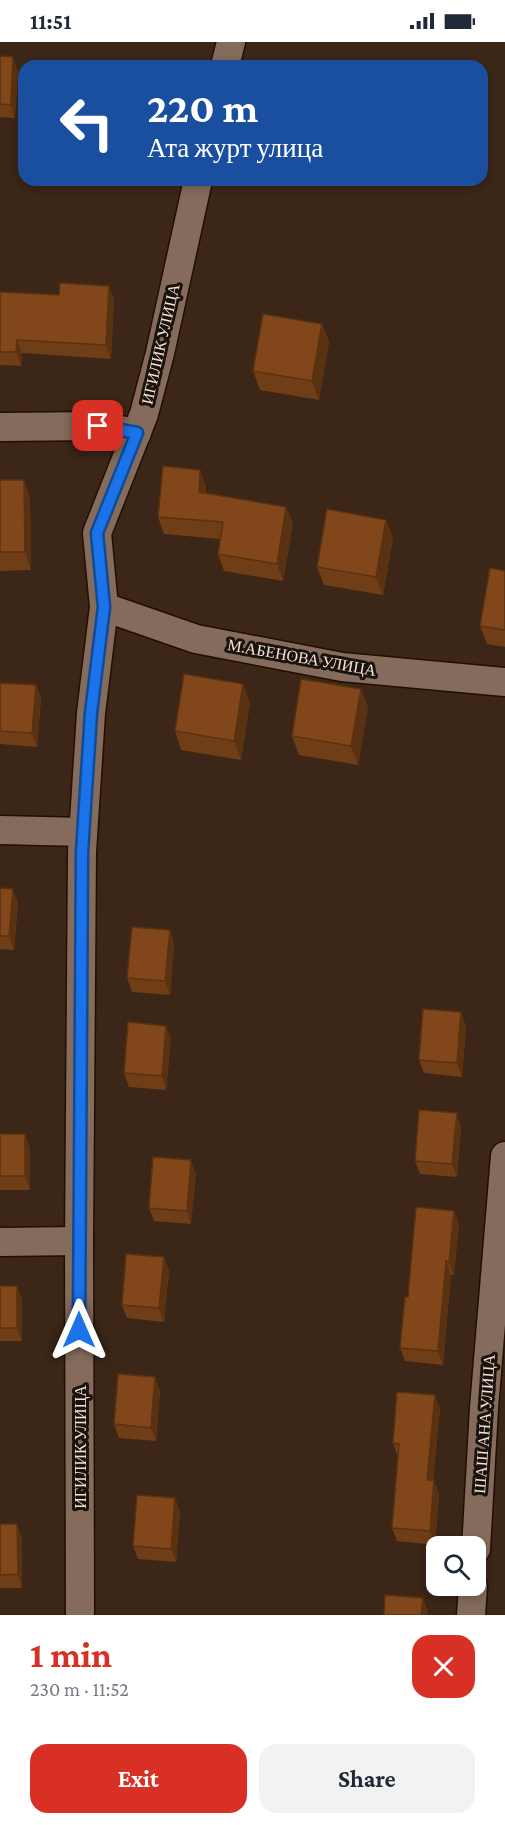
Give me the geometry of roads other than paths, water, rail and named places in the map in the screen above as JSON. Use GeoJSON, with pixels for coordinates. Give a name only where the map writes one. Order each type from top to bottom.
{"type":"FeatureCollection","features":[{"type":"Feature","properties":{"kind":"street"},"geometry":{"type":"LineString","coordinates":[[226,60],[231,42]]}},
{"type":"Feature","properties":{"kind":"street","name":"ИГИЛИК УЛИЦА"},"geometry":{"type":"LineString","coordinates":[[80,1615],[79,1241],[83,832],[91,713],[104,607],[97,533],[144,414],[160,353],[197,186]]}},
{"type":"Feature","properties":{"kind":"street"},"geometry":{"type":"LineString","coordinates":[[0,427],[98,426],[137,433]]}},
{"type":"Feature","properties":{"kind":"street","name":"М.АБЕНОВА УЛИЦА"},"geometry":{"type":"LineString","coordinates":[[104,607],[196,639],[342,667],[505,682]]}},
{"type":"Feature","properties":{"kind":"street"},"geometry":{"type":"LineString","coordinates":[[0,830],[83,832]]}},
{"type":"Feature","properties":{"kind":"street","name":"ШАШ АНА УЛИЦА"},"geometry":{"type":"LineString","coordinates":[[477,1536],[484,1408],[505,1156]]}},
{"type":"Feature","properties":{"kind":"street"},"geometry":{"type":"LineString","coordinates":[[0,1242],[79,1241]]}},
{"type":"Feature","properties":{"kind":"street"},"geometry":{"type":"LineString","coordinates":[[471,1615],[472,1596]]}}]}
